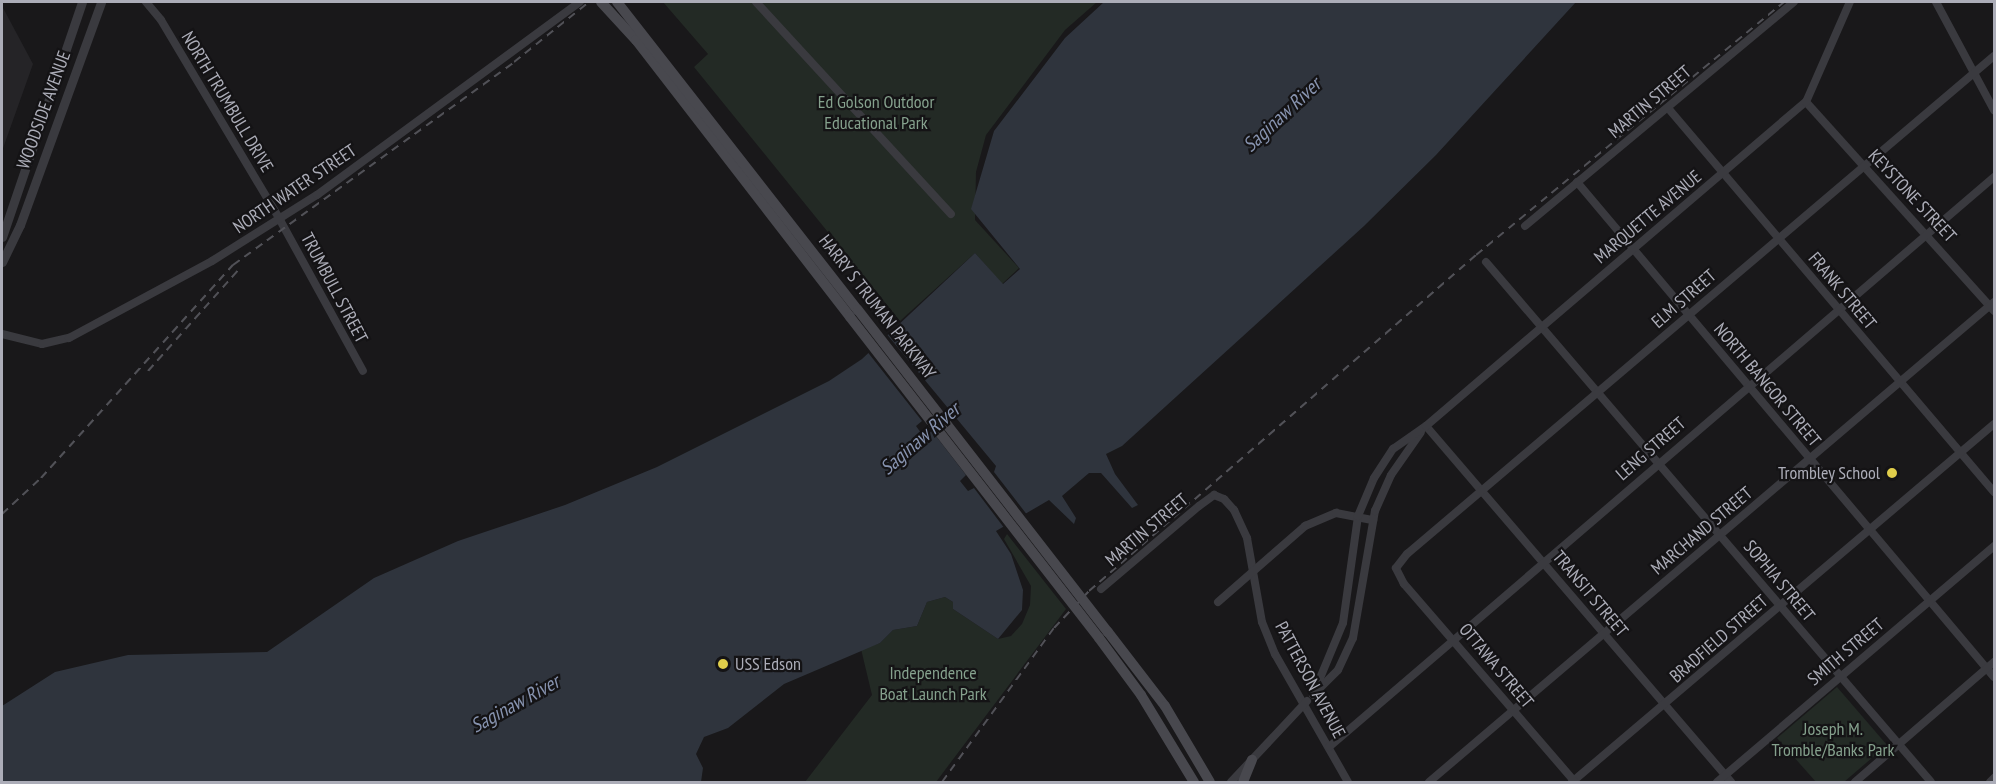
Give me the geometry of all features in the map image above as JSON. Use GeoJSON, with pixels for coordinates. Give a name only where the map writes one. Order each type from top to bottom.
{"type":"FeatureCollection","features":[{"type":"Feature","properties":{"kind":"main road","name":"HARRY S TRUMAN PARKWAY"},"geometry":{"type":"LineString","coordinates":[[601,2],[620,10],[1103,635],[1165,706],[1210,783]]}},
{"type":"Feature","properties":{"kind":"main road","name":"HARRY S TRUMAN PARKWAY"},"geometry":{"type":"LineString","coordinates":[[1103,635],[1194,783]]}},
{"type":"Feature","properties":{"kind":"main road"},"geometry":{"type":"LineString","coordinates":[[1244,783],[1252,760]]}},
{"type":"Feature","properties":{"kind":"street","name":"WOODSIDE AVENUE"},"geometry":{"type":"LineString","coordinates":[[2,237],[82,2]]}},
{"type":"Feature","properties":{"kind":"street","name":"WOODSIDE AVENUE"},"geometry":{"type":"LineString","coordinates":[[2,262],[20,225],[101,2]]}},
{"type":"Feature","properties":{"kind":"street","name":"NORTH TRUMBULL DRIVE"},"geometry":{"type":"LineString","coordinates":[[146,2],[161,20],[280,220]]}},
{"type":"Feature","properties":{"kind":"street","name":"NORTH WATER STREET"},"geometry":{"type":"LineString","coordinates":[[2,334],[42,344],[69,338],[213,261],[280,220],[580,2]]}},
{"type":"Feature","properties":{"kind":"street"},"geometry":{"type":"LineString","coordinates":[[756,2],[951,214]]}},
{"type":"Feature","properties":{"kind":"street","name":"MARTIN STREET"},"geometry":{"type":"LineString","coordinates":[[1525,226],[1794,2]]}},
{"type":"Feature","properties":{"kind":"street","name":"MARQUETTE AVENUE"},"geometry":{"type":"LineString","coordinates":[[1313,695],[1343,623],[1358,516],[1374,478],[1393,449],[1425,426],[1806,102],[1850,2]]}},
{"type":"Feature","properties":{"kind":"street"},"geometry":{"type":"LineString","coordinates":[[1936,2],[1995,110]]}},
{"type":"Feature","properties":{"kind":"street","name":"ELM STREET"},"geometry":{"type":"LineString","coordinates":[[1396,568],[1482,490],[1995,56]]}},
{"type":"Feature","properties":{"kind":"street","name":"KEYSTONE STREET"},"geometry":{"type":"LineString","coordinates":[[1806,102],[1993,307]]}},
{"type":"Feature","properties":{"kind":"street","name":"FRANK STREET"},"geometry":{"type":"LineString","coordinates":[[1668,108],[1995,492]]}},
{"type":"Feature","properties":{"kind":"street","name":"LENG STREET"},"geometry":{"type":"LineString","coordinates":[[1329,747],[1545,564],[1658,462],[1995,177]]}},
{"type":"Feature","properties":{"kind":"street","name":"NORTH BANGOR STREET"},"geometry":{"type":"LineString","coordinates":[[1576,182],[1995,677]]}},
{"type":"Feature","properties":{"kind":"street","name":"TRUMBULL STREET"},"geometry":{"type":"LineString","coordinates":[[280,220],[363,371]]}},
{"type":"Feature","properties":{"kind":"street","name":"SOPHIA STREET"},"geometry":{"type":"LineString","coordinates":[[1486,262],[1931,783]]}},
{"type":"Feature","properties":{"kind":"street","name":"MARCHAND STREET"},"geometry":{"type":"LineString","coordinates":[[1429,783],[1900,383],[1993,307]]}},
{"type":"Feature","properties":{"kind":"street","name":"BRADFIELD STREET"},"geometry":{"type":"LineString","coordinates":[[1573,782],[1995,424]]}},
{"type":"Feature","properties":{"kind":"street","name":"MARQUETTE AVENUE"},"geometry":{"type":"LineString","coordinates":[[1231,783],[1338,670],[1353,638],[1373,520],[1391,475],[1425,426]]}},
{"type":"Feature","properties":{"kind":"street","name":"TRANSIT STREET"},"geometry":{"type":"LineString","coordinates":[[1425,426],[1728,779]]}},
{"type":"Feature","properties":{"kind":"street","name":"MARTIN STREET"},"geometry":{"type":"LineString","coordinates":[[1101,589],[1214,495]]}},
{"type":"Feature","properties":{"kind":"street","name":"PATTERSON AVENUE"},"geometry":{"type":"LineString","coordinates":[[1214,495],[1224,499],[1241,523],[1262,622],[1275,654],[1305,703],[1348,783]]}},
{"type":"Feature","properties":{"kind":"street"},"geometry":{"type":"LineString","coordinates":[[1218,602],[1252,575],[1305,526],[1336,513],[1373,520]]}},
{"type":"Feature","properties":{"kind":"street","name":"SMITH STREET"},"geometry":{"type":"LineString","coordinates":[[1717,783],[1728,779],[1840,676],[1995,546]]}},
{"type":"Feature","properties":{"kind":"street","name":"OTTAWA STREET"},"geometry":{"type":"LineString","coordinates":[[1396,568],[1404,584],[1455,640],[1573,782]]}},
{"type":"Feature","properties":{"kind":"street"},"geometry":{"type":"LineString","coordinates":[[1855,783],[1995,662]]}},
{"type":"Feature","properties":{"kind":"street"},"geometry":{"type":"LineString","coordinates":[[1990,783],[1995,778]]}},
{"type":"Feature","properties":{"kind":"shaded area"},"geometry":{"type":"Polygon","coordinates":[[[2,6],[33,64],[2,151],[2,6]]]}},
{"type":"Feature","properties":{"kind":"green space","name":"Ed Golson Outdoor Educational Park"},"geometry":{"type":"Polygon","coordinates":[[[663,2],[1097,2],[1065,30],[986,135],[976,172],[975,220],[1019,268],[1002,284],[975,253],[900,321],[694,67],[708,54],[663,2]]]}},
{"type":"Feature","properties":{"kind":"green space","name":"Independence Boat Launch Park"},"geometry":{"type":"Polygon","coordinates":[[[1007,534],[1066,609],[936,782],[805,782],[872,695],[861,649],[880,643],[893,630],[917,626],[927,602],[945,597],[953,602],[953,609],[998,639],[1011,636],[1022,624],[1030,605],[1031,586],[1004,539],[1007,534]]]}},
{"type":"Feature","properties":{"kind":"green space","name":"Joseph M. Tromble/Banks Park"},"geometry":{"type":"Polygon","coordinates":[[[1837,687],[1887,745],[1844,782],[1816,782],[1777,738],[1837,687]]]}},
{"type":"Feature","properties":{"kind":"water","name":"Saginaw River"},"geometry":{"type":"Polygon","coordinates":[[[1104,2],[1576,2],[1436,155],[1364,226],[1122,446],[1106,454],[1115,474],[1138,505],[1132,508],[1101,473],[1089,473],[1062,496],[1076,518],[1074,524],[1049,500],[996,531],[1011,554],[1023,590],[1022,610],[998,639],[953,609],[953,602],[945,597],[927,602],[917,626],[893,630],[880,643],[784,684],[728,728],[704,737],[696,754],[703,768],[701,782],[2,782],[2,706],[55,672],[128,655],[267,652],[374,578],[458,541],[565,505],[657,467],[829,381],[862,359],[975,253],[1003,284],[1020,269],[971,209],[994,131],[1065,38],[1104,2]]]}},
{"type":"Feature","properties":{"kind":"pier"},"geometry":{"type":"Polygon","coordinates":[[[885,332],[996,466],[994,472],[1028,516],[1005,529],[974,488],[968,491],[960,481],[966,475],[932,431],[924,437],[916,426],[922,421],[866,350],[885,332]]]}},
{"type":"Feature","properties":{"kind":"railway"},"geometry":{"type":"LineString","coordinates":[[2,514],[41,478],[233,265],[514,62],[589,2]]}},
{"type":"Feature","properties":{"kind":"railway"},"geometry":{"type":"LineString","coordinates":[[942,782],[1054,628],[1089,591],[1476,255],[1784,2]]}},
{"type":"Feature","properties":{"kind":"railway"},"geometry":{"type":"LineString","coordinates":[[148,371],[240,268]]}},
{"type":"Feature","properties":{"kind":"place","name":"Trombley School"},"geometry":{"type":"Point","coordinates":[1892,473]}},
{"type":"Feature","properties":{"kind":"place","name":"USS Edson"},"geometry":{"type":"Point","coordinates":[723,664]}}]}
